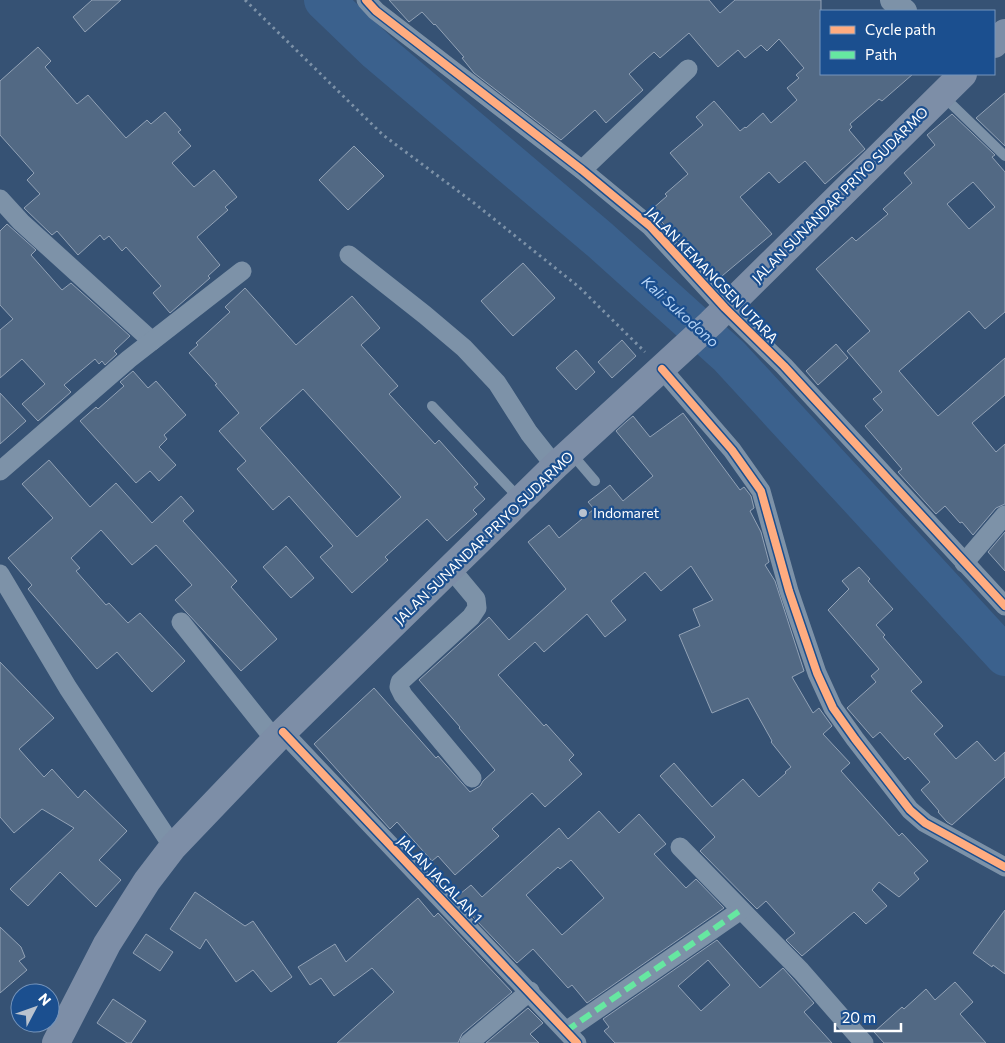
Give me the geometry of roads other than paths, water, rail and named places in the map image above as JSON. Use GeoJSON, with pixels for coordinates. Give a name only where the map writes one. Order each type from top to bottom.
{"type":"FeatureCollection","features":[{"type":"Feature","properties":{"kind":"main road"},"geometry":{"type":"LineString","coordinates":[[995,43],[1005,34]]}},
{"type":"Feature","properties":{"kind":"main road","name":"JALAN SUNANDAR PRIYO SUDARMO"},"geometry":{"type":"LineString","coordinates":[[56,1043],[107,944],[147,881],[173,847],[279,736],[521,500],[718,316],[962,75]]}},
{"type":"Feature","properties":{"kind":"street","name":"JALAN KEMANGSEN UTARA"},"geometry":{"type":"LineString","coordinates":[[366,0],[376,11],[582,170],[650,227],[718,316],[784,366],[1005,606]]}},
{"type":"Feature","properties":{"kind":"street"},"geometry":{"type":"LineString","coordinates":[[892,0],[904,10]]}},
{"type":"Feature","properties":{"kind":"street"},"geometry":{"type":"LineString","coordinates":[[582,170],[688,69]]}},
{"type":"Feature","properties":{"kind":"street"},"geometry":{"type":"LineString","coordinates":[[0,199],[21,222],[152,341]]}},
{"type":"Feature","properties":{"kind":"street"},"geometry":{"type":"LineString","coordinates":[[349,254],[464,348],[497,383],[529,433],[563,460]]}},
{"type":"Feature","properties":{"kind":"street"},"geometry":{"type":"LineString","coordinates":[[0,471],[152,341],[242,271]]}},
{"type":"Feature","properties":{"kind":"street"},"geometry":{"type":"LineString","coordinates":[[667,364],[761,491],[789,591],[817,673],[833,708],[910,810],[925,823],[1005,867]]}},
{"type":"Feature","properties":{"kind":"street"},"geometry":{"type":"LineString","coordinates":[[964,562],[1005,516]]}},
{"type":"Feature","properties":{"kind":"street"},"geometry":{"type":"LineString","coordinates":[[451,569],[476,599],[477,608],[471,617],[400,682],[399,686],[403,694],[472,778]]}},
{"type":"Feature","properties":{"kind":"street"},"geometry":{"type":"LineString","coordinates":[[0,574],[68,688],[173,847]]}},
{"type":"Feature","properties":{"kind":"street","name":"JALAN JAGALAN 1"},"geometry":{"type":"LineString","coordinates":[[181,622],[279,736],[572,1037]]}},
{"type":"Feature","properties":{"kind":"street"},"geometry":{"type":"LineString","coordinates":[[680,847],[801,970],[864,1043]]}},
{"type":"Feature","properties":{"kind":"street"},"geometry":{"type":"LineString","coordinates":[[572,1037],[741,910]]}},
{"type":"Feature","properties":{"kind":"street"},"geometry":{"type":"LineString","coordinates":[[469,1043],[530,992]]}},
{"type":"Feature","properties":{"kind":"lane"},"geometry":{"type":"LineString","coordinates":[[942,95],[1005,156]]}},
{"type":"Feature","properties":{"kind":"lane"},"geometry":{"type":"LineString","coordinates":[[432,406],[521,500]]}},
{"type":"Feature","properties":{"kind":"lane"},"geometry":{"type":"LineString","coordinates":[[563,460],[595,480]]}},
{"type":"Feature","properties":{"kind":"waterway","name":"Kali Sukodono"},"geometry":{"type":"LineString","coordinates":[[324,0],[377,51],[600,240],[729,356],[1005,656]]}},
{"type":"Feature","properties":{"kind":"place","name":"Indomaret"},"geometry":{"type":"Point","coordinates":[583,513]}}]}
